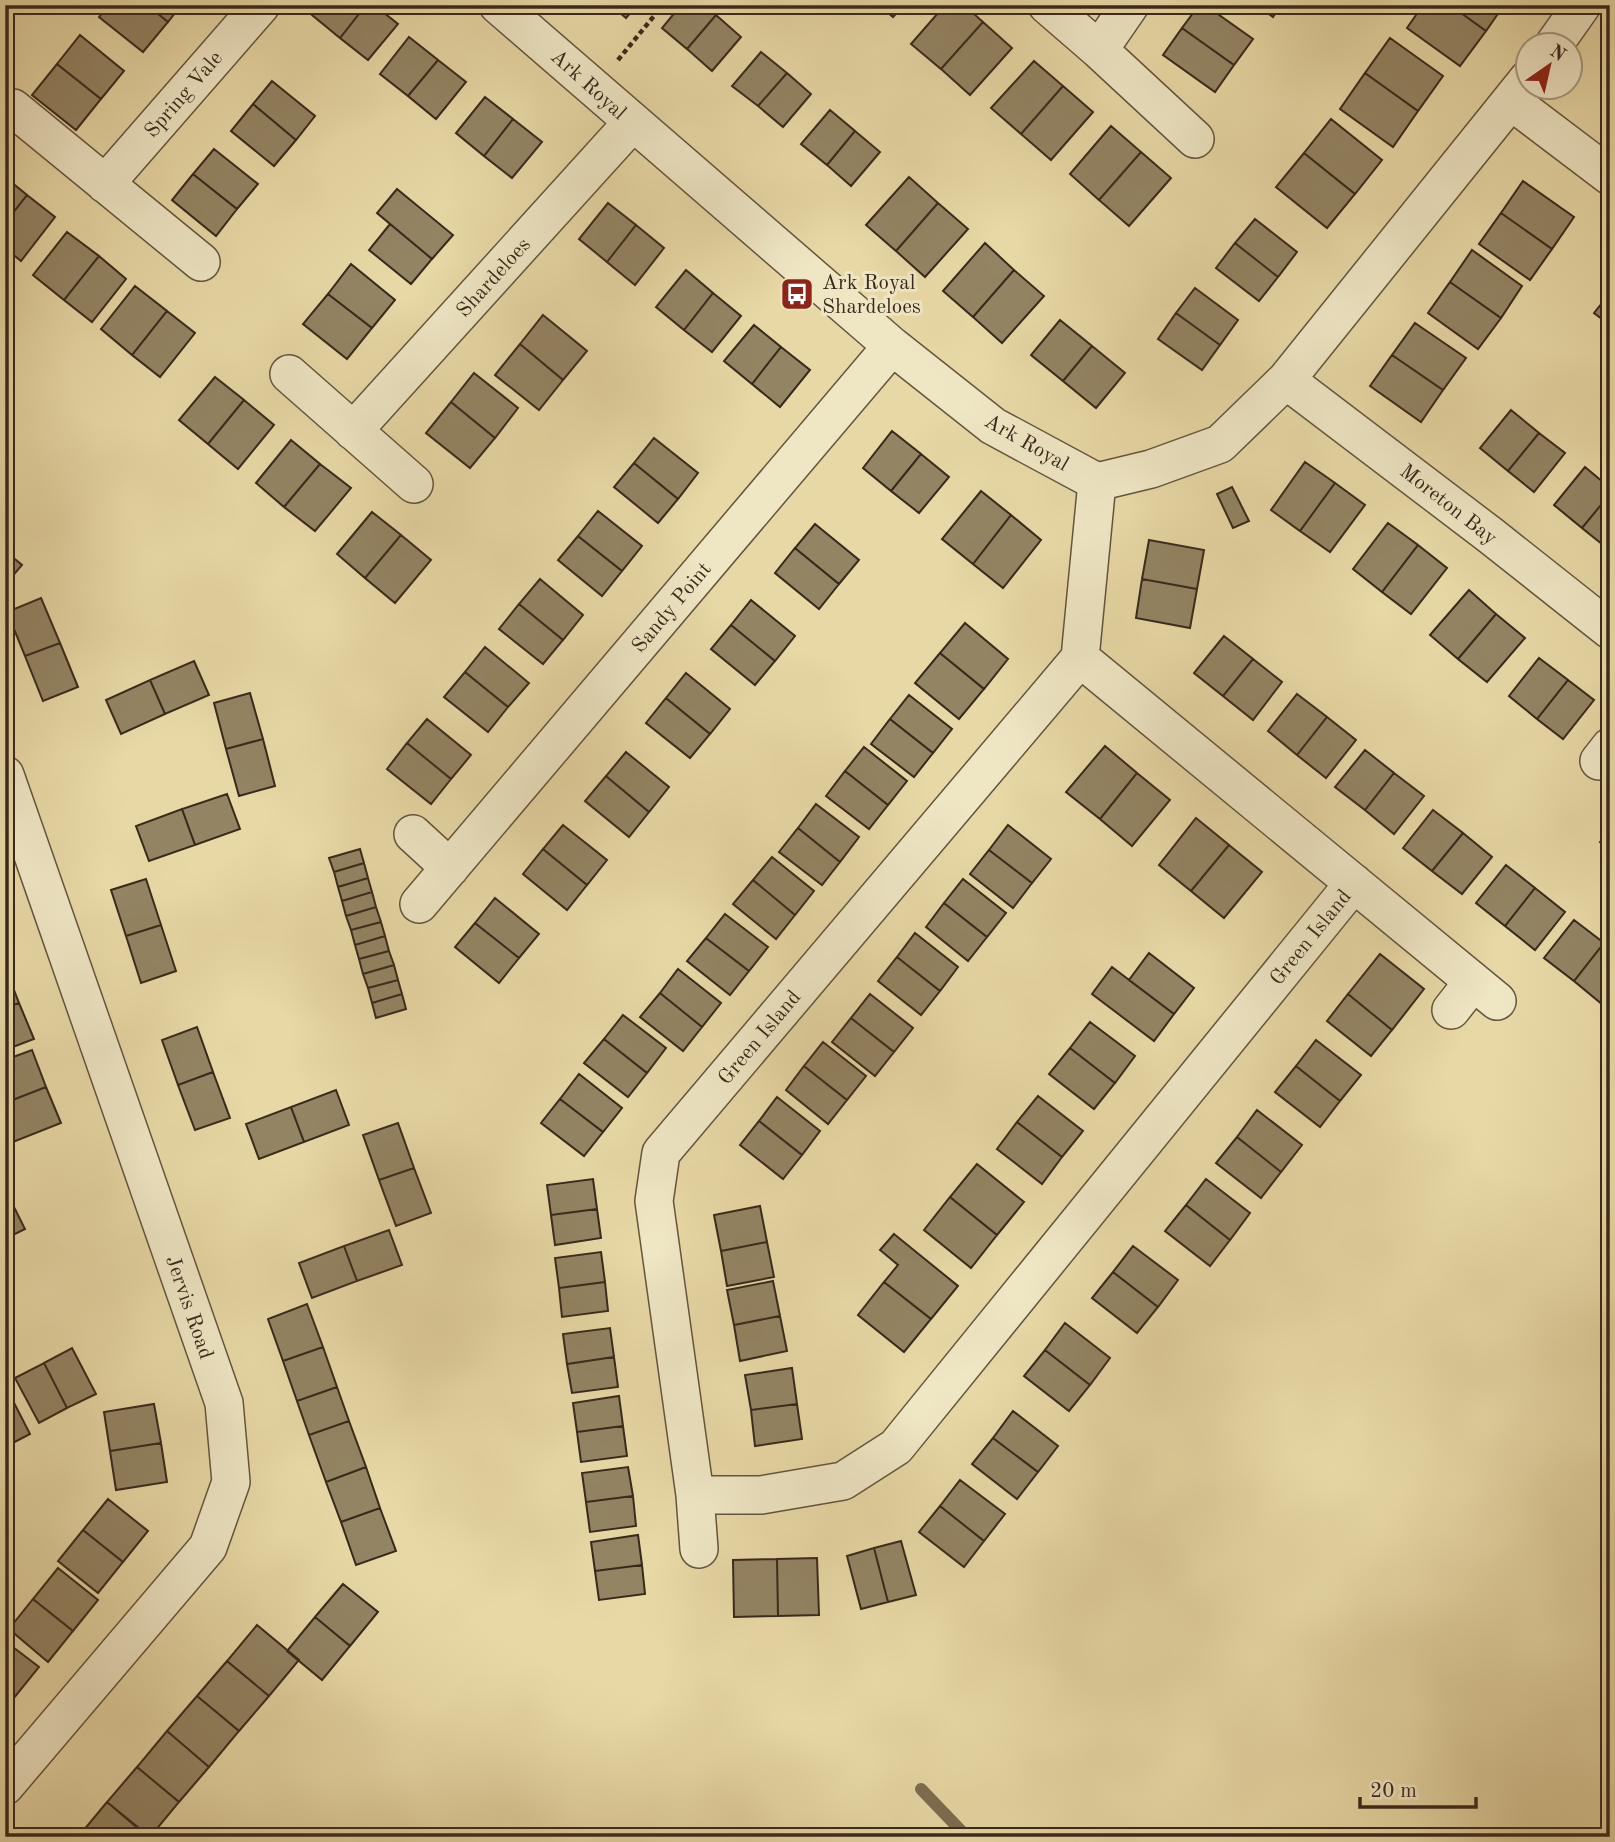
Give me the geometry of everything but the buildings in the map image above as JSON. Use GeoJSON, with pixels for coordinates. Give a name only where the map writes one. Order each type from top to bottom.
{"type":"FeatureCollection","features":[{"type":"Feature","properties":{"kind":"street","name":"Spring Vale"},"geometry":{"type":"LineString","coordinates":[[106,184],[261,5]]}},
{"type":"Feature","properties":{"kind":"street","name":"Ark Royal"},"geometry":{"type":"LineString","coordinates":[[498,5],[892,346],[993,426],[1097,482]]}},
{"type":"Feature","properties":{"kind":"street"},"geometry":{"type":"LineString","coordinates":[[1047,5],[1195,139]]}},
{"type":"Feature","properties":{"kind":"street"},"geometry":{"type":"LineString","coordinates":[[1099,50],[1130,5]]}},
{"type":"Feature","properties":{"kind":"street"},"geometry":{"type":"LineString","coordinates":[[1563,32],[1582,5]]}},
{"type":"Feature","properties":{"kind":"street"},"geometry":{"type":"LineString","coordinates":[[1080,659],[1097,482],[1152,470],[1220,444],[1286,380],[1514,96]]}},
{"type":"Feature","properties":{"kind":"street"},"geometry":{"type":"LineString","coordinates":[[1532,102],[1610,176]]}},
{"type":"Feature","properties":{"kind":"street"},"geometry":{"type":"LineString","coordinates":[[13,108],[201,262]]}},
{"type":"Feature","properties":{"kind":"street","name":"Shardeloes"},"geometry":{"type":"LineString","coordinates":[[353,431],[632,123]]}},
{"type":"Feature","properties":{"kind":"street","name":"Sandy Point"},"geometry":{"type":"LineString","coordinates":[[419,904],[892,346]]}},
{"type":"Feature","properties":{"kind":"street"},"geometry":{"type":"LineString","coordinates":[[289,374],[414,484]]}},
{"type":"Feature","properties":{"kind":"street","name":"Moreton Bay"},"geometry":{"type":"LineString","coordinates":[[1286,380],[1490,535],[1610,631]]}},
{"type":"Feature","properties":{"kind":"street","name":"Green Island"},"geometry":{"type":"LineString","coordinates":[[699,1549],[695,1495],[654,1201],[661,1153],[1080,659],[1485,991],[1451,1010]]}},
{"type":"Feature","properties":{"kind":"street","name":"Jervis Road"},"geometry":{"type":"LineString","coordinates":[[5,775],[224,1402],[231,1482],[208,1547],[5,1786]]}},
{"type":"Feature","properties":{"kind":"street"},"geometry":{"type":"LineString","coordinates":[[413,834],[450,868]]}},
{"type":"Feature","properties":{"kind":"street","name":"Green Island"},"geometry":{"type":"LineString","coordinates":[[695,1495],[761,1495],[843,1481],[895,1447],[1354,883]]}},
{"type":"Feature","properties":{"kind":"path"},"geometry":{"type":"LineString","coordinates":[[594,87],[663,5]]}},
{"type":"Feature","properties":{"kind":"waterway"},"geometry":{"type":"LineString","coordinates":[[921,1789],[967,1837]]}},
{"type":"Feature","properties":{"kind":"place","name":"Ark Royal Shardeloes"},"geometry":{"type":"Point","coordinates":[797,294]}}]}
